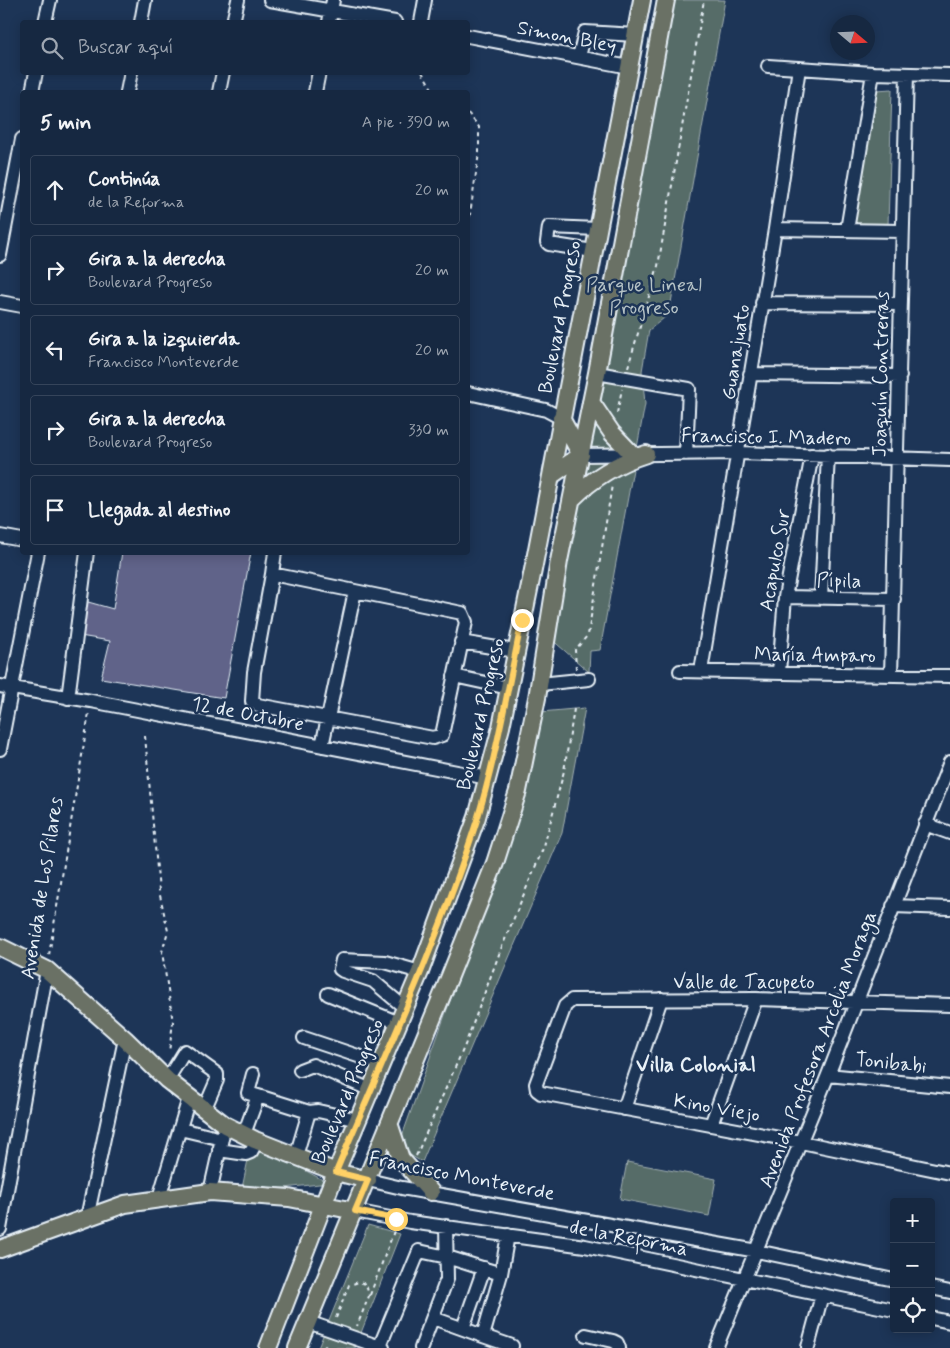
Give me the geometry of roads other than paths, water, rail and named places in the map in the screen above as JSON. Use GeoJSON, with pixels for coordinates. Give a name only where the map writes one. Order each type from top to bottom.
{"type":"FeatureCollection","features":[{"type":"Feature","properties":{"kind":"main road","name":"Boulevard Progreso"},"geometry":{"type":"LineString","coordinates":[[268,1348],[336,1172],[420,972],[466,851],[488,778],[509,688],[551,476],[642,0]]}},
{"type":"Feature","properties":{"kind":"main road"},"geometry":{"type":"LineString","coordinates":[[297,1348],[390,1126],[508,825],[526,759],[540,684],[554,588],[597,373],[666,0]]}},
{"type":"Feature","properties":{"kind":"main road"},"geometry":{"type":"LineString","coordinates":[[572,499],[606,471],[639,454],[612,433],[591,402]]}},
{"type":"Feature","properties":{"kind":"main road"},"geometry":{"type":"LineString","coordinates":[[561,418],[581,455]]}},
{"type":"Feature","properties":{"kind":"main road"},"geometry":{"type":"LineString","coordinates":[[551,476],[581,455]]}},
{"type":"Feature","properties":{"kind":"main road","name":"Francisco Monteverde"},"geometry":{"type":"LineString","coordinates":[[0,947],[46,970],[125,1039],[166,1079],[204,1110],[222,1138],[251,1138],[336,1172],[368,1180]]}},
{"type":"Feature","properties":{"kind":"main road"},"geometry":{"type":"LineString","coordinates":[[390,1126],[401,1159],[431,1192]]}},
{"type":"Feature","properties":{"kind":"main road"},"geometry":{"type":"LineString","coordinates":[[0,1249],[125,1204],[210,1192],[272,1196],[355,1211]]}},
{"type":"Feature","properties":{"kind":"street"},"geometry":{"type":"LineString","coordinates":[[45,20],[50,0]]}},
{"type":"Feature","properties":{"kind":"street"},"geometry":{"type":"LineString","coordinates":[[141,20],[146,0]]}},
{"type":"Feature","properties":{"kind":"street"},"geometry":{"type":"LineString","coordinates":[[233,20],[238,0]]}},
{"type":"Feature","properties":{"kind":"street"},"geometry":{"type":"LineString","coordinates":[[270,0],[383,20]]}},
{"type":"Feature","properties":{"kind":"street"},"geometry":{"type":"LineString","coordinates":[[421,20],[425,0]]}},
{"type":"Feature","properties":{"kind":"street"},"geometry":{"type":"LineString","coordinates":[[578,58],[585,32],[636,35]]}},
{"type":"Feature","properties":{"kind":"street","name":"Simon Bley"},"geometry":{"type":"LineString","coordinates":[[470,36],[629,67]]}},
{"type":"Feature","properties":{"kind":"street"},"geometry":{"type":"LineString","coordinates":[[768,66],[873,73],[950,75]]}},
{"type":"Feature","properties":{"kind":"street","name":"Guanajuato"},"geometry":{"type":"LineString","coordinates":[[701,671],[722,536],[738,453],[775,229],[799,68]]}},
{"type":"Feature","properties":{"kind":"street"},"geometry":{"type":"LineString","coordinates":[[847,230],[873,73]]}},
{"type":"Feature","properties":{"kind":"street","name":"Joaquín Contreras"},"geometry":{"type":"LineString","coordinates":[[891,675],[907,74]]}},
{"type":"Feature","properties":{"kind":"street"},"geometry":{"type":"LineString","coordinates":[[32,90],[35,75]]}},
{"type":"Feature","properties":{"kind":"street"},"geometry":{"type":"LineString","coordinates":[[127,90],[130,75]]}},
{"type":"Feature","properties":{"kind":"street"},"geometry":{"type":"LineString","coordinates":[[219,90],[222,75]]}},
{"type":"Feature","properties":{"kind":"street"},"geometry":{"type":"LineString","coordinates":[[315,90],[318,75]]}},
{"type":"Feature","properties":{"kind":"street"},"geometry":{"type":"LineString","coordinates":[[0,255],[20,150]]}},
{"type":"Feature","properties":{"kind":"street"},"geometry":{"type":"LineString","coordinates":[[593,251],[549,244],[547,242],[550,227],[598,229]]}},
{"type":"Feature","properties":{"kind":"street"},"geometry":{"type":"LineString","coordinates":[[775,229],[902,231]]}},
{"type":"Feature","properties":{"kind":"street"},"geometry":{"type":"LineString","coordinates":[[0,302],[20,306]]}},
{"type":"Feature","properties":{"kind":"street"},"geometry":{"type":"LineString","coordinates":[[762,303],[900,304]]}},
{"type":"Feature","properties":{"kind":"street"},"geometry":{"type":"LineString","coordinates":[[597,373],[689,389],[686,454]]}},
{"type":"Feature","properties":{"kind":"street"},"geometry":{"type":"LineString","coordinates":[[750,374],[900,376]]}},
{"type":"Feature","properties":{"kind":"street"},"geometry":{"type":"LineString","coordinates":[[470,393],[546,410],[561,418]]}},
{"type":"Feature","properties":{"kind":"street","name":"Francisco I. Madero"},"geometry":{"type":"LineString","coordinates":[[581,455],[738,453],[950,460]]}},
{"type":"Feature","properties":{"kind":"street","name":"Acapulco Sur"},"geometry":{"type":"LineString","coordinates":[[779,672],[784,598],[812,455]]}},
{"type":"Feature","properties":{"kind":"street"},"geometry":{"type":"LineString","coordinates":[[821,598],[828,455]]}},
{"type":"Feature","properties":{"kind":"street"},"geometry":{"type":"LineString","coordinates":[[0,536],[20,540]]}},
{"type":"Feature","properties":{"kind":"street"},"geometry":{"type":"LineString","coordinates":[[0,749],[6,688],[37,555]]}},
{"type":"Feature","properties":{"kind":"street"},"geometry":{"type":"LineString","coordinates":[[68,698],[87,555]]}},
{"type":"Feature","properties":{"kind":"street"},"geometry":{"type":"LineString","coordinates":[[272,574],[462,613],[466,622],[443,731],[436,738],[258,705],[252,701],[254,672],[275,555]]}},
{"type":"Feature","properties":{"kind":"street"},"geometry":{"type":"LineString","coordinates":[[322,746],[355,591]]}},
{"type":"Feature","properties":{"kind":"street","name":"Pípila"},"geometry":{"type":"LineString","coordinates":[[784,598],[894,599]]}},
{"type":"Feature","properties":{"kind":"street"},"geometry":{"type":"LineString","coordinates":[[461,642],[516,651]]}},
{"type":"Feature","properties":{"kind":"street","name":"María Amparo"},"geometry":{"type":"LineString","coordinates":[[680,671],[950,676]]}},
{"type":"Feature","properties":{"kind":"street"},"geometry":{"type":"LineString","coordinates":[[454,676],[509,688]]}},
{"type":"Feature","properties":{"kind":"street"},"geometry":{"type":"LineString","coordinates":[[540,684],[589,679]]}},
{"type":"Feature","properties":{"kind":"street","name":"12 de Octubre"},"geometry":{"type":"LineString","coordinates":[[6,688],[91,701],[488,778]]}},
{"type":"Feature","properties":{"kind":"street","name":"Avenida Profesora Arcelia Moraga"},"geometry":{"type":"LineString","coordinates":[[716,1348],[802,1142],[950,762]]}},
{"type":"Feature","properties":{"kind":"street"},"geometry":{"type":"LineString","coordinates":[[926,824],[950,833]]}},
{"type":"Feature","properties":{"kind":"street"},"geometry":{"type":"LineString","coordinates":[[893,906],[950,908]]}},
{"type":"Feature","properties":{"kind":"street"},"geometry":{"type":"LineString","coordinates":[[405,1008],[373,981],[342,971],[340,969],[342,960],[385,962],[420,972]]}},
{"type":"Feature","properties":{"kind":"street"},"geometry":{"type":"LineString","coordinates":[[373,981],[385,962]]}},
{"type":"Feature","properties":{"kind":"street","name":"Avenida de Los Pilares"},"geometry":{"type":"LineString","coordinates":[[0,1229],[46,970]]}},
{"type":"Feature","properties":{"kind":"street"},"geometry":{"type":"LineString","coordinates":[[328,994],[399,1023]]}},
{"type":"Feature","properties":{"kind":"street"},"geometry":{"type":"LineString","coordinates":[[711,1125],[756,998]]}},
{"type":"Feature","properties":{"kind":"street","name":"Valle de Tacupeto"},"geometry":{"type":"LineString","coordinates":[[537,1090],[536,1084],[567,1002],[572,1000],[756,998],[950,1005]]}},
{"type":"Feature","properties":{"kind":"street"},"geometry":{"type":"LineString","coordinates":[[624,1109],[661,999]]}},
{"type":"Feature","properties":{"kind":"street"},"geometry":{"type":"LineString","coordinates":[[304,1038],[382,1064]]}},
{"type":"Feature","properties":{"kind":"street"},"geometry":{"type":"LineString","coordinates":[[87,1218],[125,1039]]}},
{"type":"Feature","properties":{"kind":"street"},"geometry":{"type":"LineString","coordinates":[[166,1079],[185,1052],[217,1074],[217,1080],[204,1110]]}},
{"type":"Feature","properties":{"kind":"street"},"geometry":{"type":"LineString","coordinates":[[300,1070],[314,1065],[371,1090]]}},
{"type":"Feature","properties":{"kind":"street"},"geometry":{"type":"LineString","coordinates":[[253,1074],[248,1093],[309,1112],[318,1111],[358,1120]]}},
{"type":"Feature","properties":{"kind":"street","name":"Tonibabi"},"geometry":{"type":"LineString","coordinates":[[828,1074],[950,1087]]}},
{"type":"Feature","properties":{"kind":"street","name":"Kino Viejo"},"geometry":{"type":"LineString","coordinates":[[537,1090],[950,1173]]}},
{"type":"Feature","properties":{"kind":"street"},"geometry":{"type":"LineString","coordinates":[[180,1129],[222,1138],[246,1154],[251,1152],[251,1138],[258,1096]]}},
{"type":"Feature","properties":{"kind":"street"},"geometry":{"type":"LineString","coordinates":[[159,1198],[189,1098]]}},
{"type":"Feature","properties":{"kind":"street"},"geometry":{"type":"LineString","coordinates":[[296,1156],[309,1112]]}},
{"type":"Feature","properties":{"kind":"street"},"geometry":{"type":"LineString","coordinates":[[210,1192],[222,1138]]}},
{"type":"Feature","properties":{"kind":"street","name":"Francisco Monteverde"},"geometry":{"type":"LineString","coordinates":[[368,1180],[757,1251],[890,1279]]}},
{"type":"Feature","properties":{"kind":"street","name":"de la Reforma"},"geometry":{"type":"LineString","coordinates":[[355,1211],[396,1219],[585,1246],[890,1309]]}},
{"type":"Feature","properties":{"kind":"street"},"geometry":{"type":"LineString","coordinates":[[421,1348],[447,1280],[446,1226]]}},
{"type":"Feature","properties":{"kind":"street"},"geometry":{"type":"LineString","coordinates":[[484,1336],[501,1274],[508,1235]]}},
{"type":"Feature","properties":{"kind":"street"},"geometry":{"type":"LineString","coordinates":[[308,1322],[380,1348],[417,1254],[422,1251],[501,1274]]}},
{"type":"Feature","properties":{"kind":"street"},"geometry":{"type":"LineString","coordinates":[[463,1328],[484,1268]]}},
{"type":"Feature","properties":{"kind":"street"},"geometry":{"type":"LineString","coordinates":[[935,1289],[950,1292]]}},
{"type":"Feature","properties":{"kind":"street"},"geometry":{"type":"LineString","coordinates":[[808,1347],[822,1295]]}},
{"type":"Feature","properties":{"kind":"street"},"geometry":{"type":"LineString","coordinates":[[433,1318],[512,1346]]}},
{"type":"Feature","properties":{"kind":"street"},"geometry":{"type":"LineString","coordinates":[[935,1319],[950,1322]]}},
{"type":"Feature","properties":{"kind":"street"},"geometry":{"type":"LineString","coordinates":[[586,1335],[618,1345]]}},
{"type":"Feature","properties":{"kind":"district","name":"Villa Colonial"},"geometry":{"type":"Point","coordinates":[696,1064]}},
{"type":"Feature","properties":{"kind":"park label","name":"Parque Lineal Progreso"},"geometry":{"type":"Point","coordinates":[644,296]}}]}
